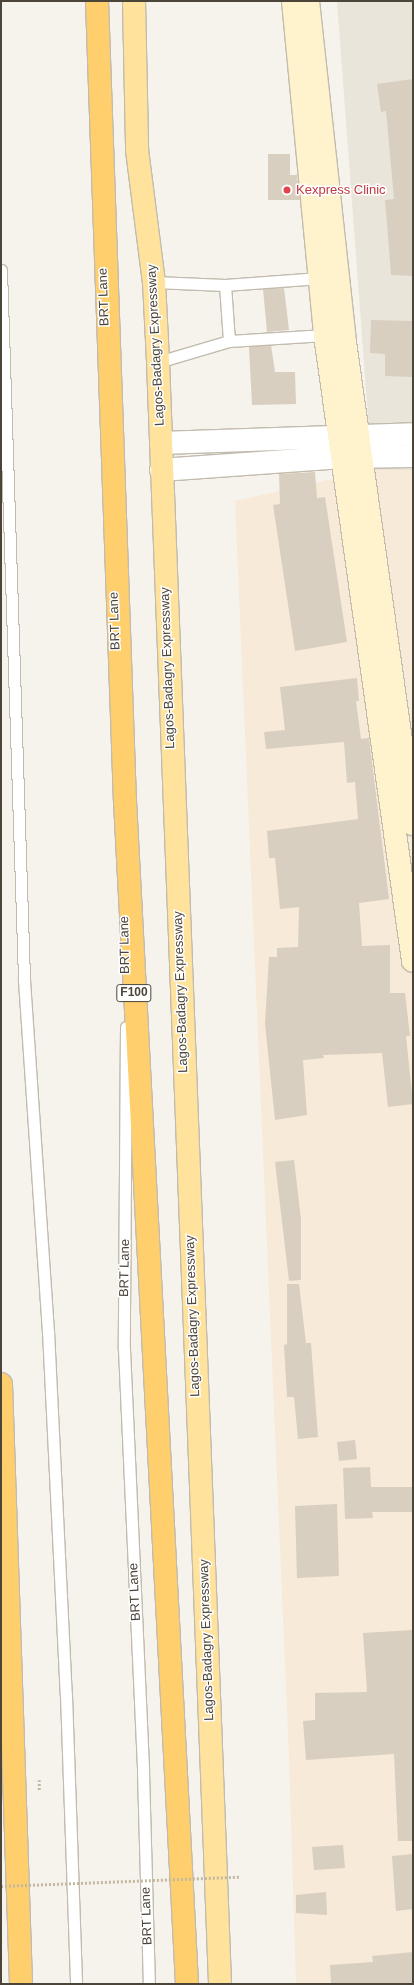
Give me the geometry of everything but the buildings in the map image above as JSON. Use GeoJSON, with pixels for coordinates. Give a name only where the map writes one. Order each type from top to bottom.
{"type":"FeatureCollection","features":[{"type":"Feature","properties":{"kind":"highway","name":"F100"},"geometry":{"type":"LineString","coordinates":[[97,1],[125,801],[187,1984]]}},
{"type":"Feature","properties":{"kind":"highway"},"geometry":{"type":"LineString","coordinates":[[1,1384],[21,1984]]}},
{"type":"Feature","properties":{"kind":"main road","name":"Lagos-Badagry Expressway"},"geometry":{"type":"LineString","coordinates":[[134,1],[137,150],[154,282],[158,362],[220,1984]]}},
{"type":"Feature","properties":{"kind":"main road"},"geometry":{"type":"LineString","coordinates":[[293,1],[325,335],[350,436]]}},
{"type":"Feature","properties":{"kind":"main road"},"geometry":{"type":"LineString","coordinates":[[308,1],[344,335],[350,436],[413,824]]}},
{"type":"Feature","properties":{"kind":"main road"},"geometry":{"type":"LineString","coordinates":[[353,457],[413,961]]}},
{"type":"Feature","properties":{"kind":"street"},"geometry":{"type":"LineString","coordinates":[[161,443],[413,434]]}},
{"type":"Feature","properties":{"kind":"street"},"geometry":{"type":"LineString","coordinates":[[161,470],[353,457],[413,456]]}},
{"type":"Feature","properties":{"kind":"lane","name":"BRT Lane"},"geometry":{"type":"LineString","coordinates":[[93,1],[125,942],[127,1074],[124,1349],[142,1764],[149,1984]]}},
{"type":"Feature","properties":{"kind":"lane"},"geometry":{"type":"LineString","coordinates":[[1,270],[24,980],[48,1331],[66,1695],[76,1984]]}},
{"type":"Feature","properties":{"kind":"lane"},"geometry":{"type":"LineString","coordinates":[[154,282],[225,285],[320,278]]}},
{"type":"Feature","properties":{"kind":"lane"},"geometry":{"type":"LineString","coordinates":[[225,285],[229,341]]}},
{"type":"Feature","properties":{"kind":"lane"},"geometry":{"type":"LineString","coordinates":[[158,362],[229,341],[325,335]]}},
{"type":"Feature","properties":{"kind":"path"},"geometry":{"type":"LineString","coordinates":[[1,1886],[239,1877]]}},
{"type":"Feature","properties":{"kind":"shaded area"},"geometry":{"type":"Polygon","coordinates":[[[337,1],[413,1],[413,470],[372,470],[337,1]]]}},
{"type":"Feature","properties":{"kind":"shaded area"},"geometry":{"type":"Polygon","coordinates":[[[372,470],[413,470],[413,1984],[296,1984],[289,1757],[235,501],[372,470]]]}},
{"type":"Feature","properties":{"kind":"place","name":"Kexpress Clinic"},"geometry":{"type":"Point","coordinates":[287,190]}}]}
